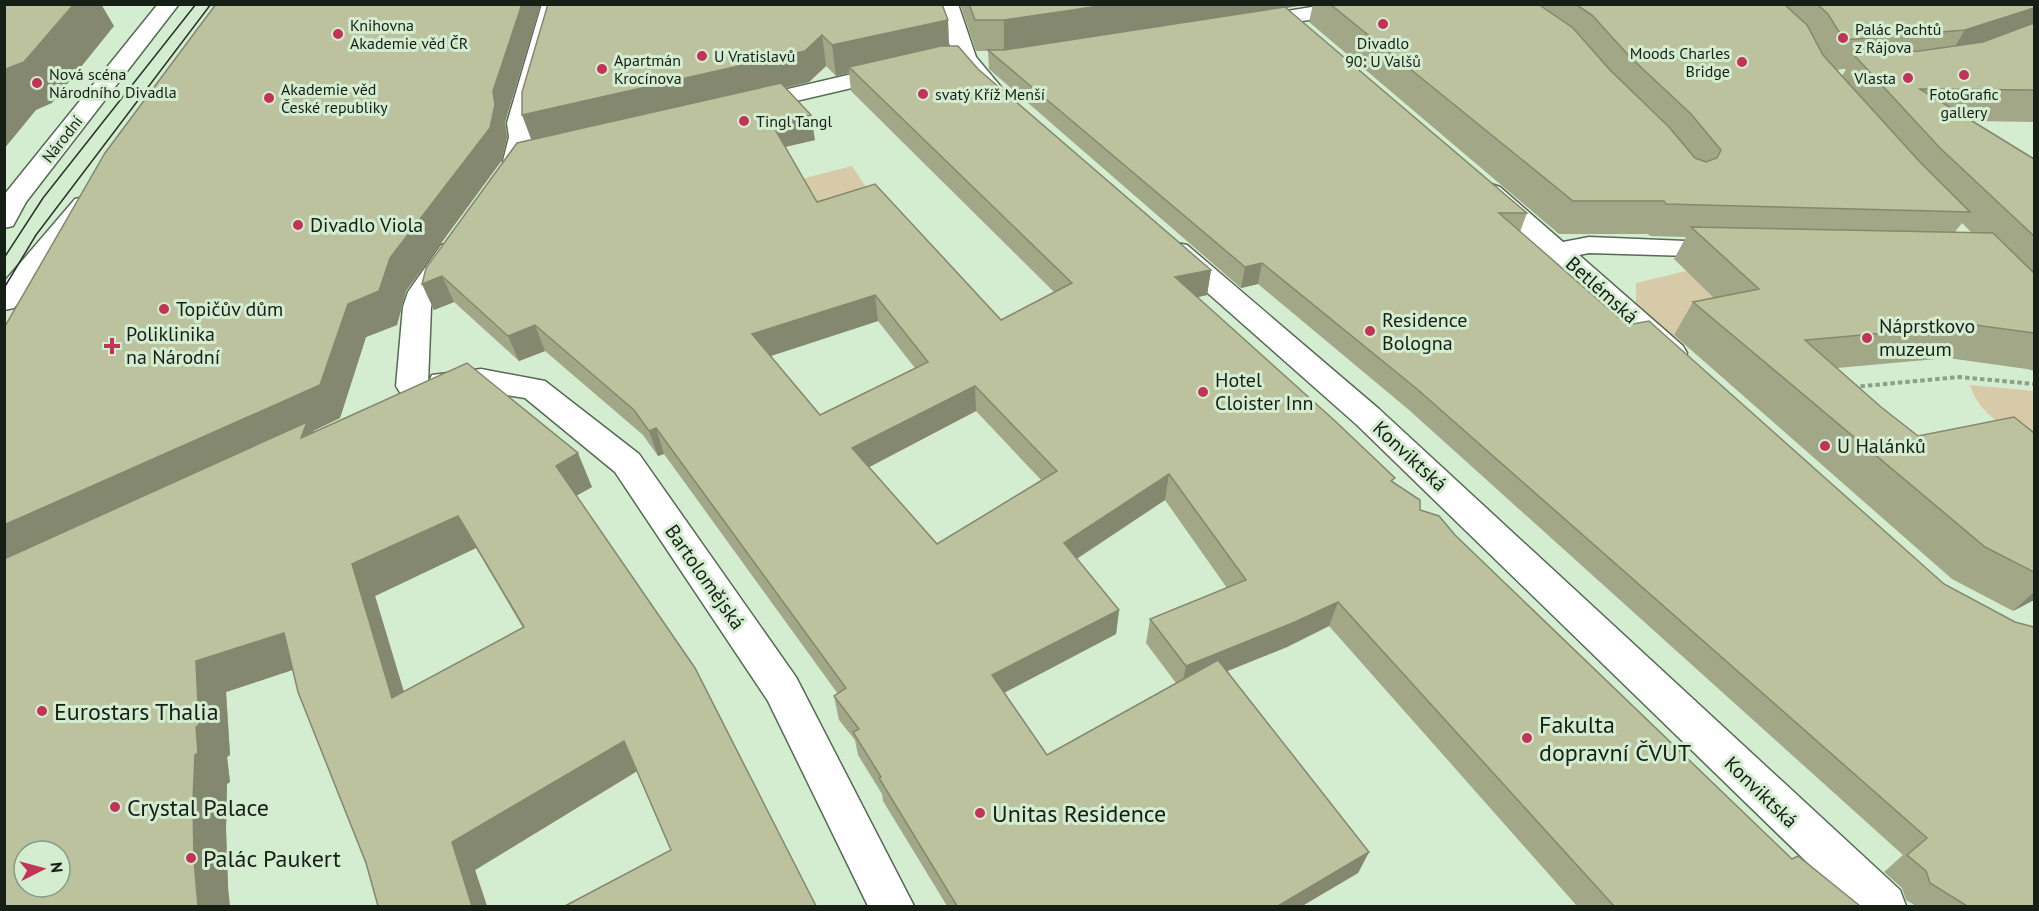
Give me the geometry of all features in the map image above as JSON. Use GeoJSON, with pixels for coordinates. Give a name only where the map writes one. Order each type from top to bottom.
{"type":"FeatureCollection","features":[{"type":"Feature","properties":{"kind":"street","name":"Národní"},"geometry":{"type":"LineString","coordinates":[[4,220],[14,200],[170,4]]}},
{"type":"Feature","properties":{"kind":"street"},"geometry":{"type":"LineString","coordinates":[[947,4],[955,61],[1011,107]]}},
{"type":"Feature","properties":{"kind":"street"},"geometry":{"type":"LineString","coordinates":[[1234,26],[1374,4]]}},
{"type":"Feature","properties":{"kind":"street"},"geometry":{"type":"LineString","coordinates":[[546,154],[509,169],[520,137],[519,123],[551,15]]}},
{"type":"Feature","properties":{"kind":"street"},"geometry":{"type":"LineString","coordinates":[[1288,18],[1314,40]]}},
{"type":"Feature","properties":{"kind":"street"},"geometry":{"type":"LineString","coordinates":[[724,111],[955,61]]}},
{"type":"Feature","properties":{"kind":"street","name":"Betlémská"},"geometry":{"type":"LineString","coordinates":[[1470,174],[1691,370]]}},
{"type":"Feature","properties":{"kind":"street"},"geometry":{"type":"LineString","coordinates":[[4,301],[101,184]]}},
{"type":"Feature","properties":{"kind":"street","name":"Konviktská"},"geometry":{"type":"LineString","coordinates":[[1149,227],[1368,417],[1884,906]]}},
{"type":"Feature","properties":{"kind":"street"},"geometry":{"type":"LineString","coordinates":[[383,408],[412,386],[417,307],[422,292],[462,234]]}},
{"type":"Feature","properties":{"kind":"street"},"geometry":{"type":"LineString","coordinates":[[1559,251],[1589,245],[1752,250]]}},
{"type":"Feature","properties":{"kind":"street","name":"Bartolomějská"},"geometry":{"type":"LineString","coordinates":[[412,386],[481,380],[534,389],[627,463],[782,689],[892,906]]}},
{"type":"Feature","properties":{"kind":"path"},"geometry":{"type":"LineString","coordinates":[[1842,388],[1959,377],[2034,384]]}},
{"type":"Feature","properties":{"kind":"shaded area"},"geometry":{"type":"Polygon","coordinates":[[[852,166],[876,202],[711,202],[852,166]]]}},
{"type":"Feature","properties":{"kind":"shaded area"},"geometry":{"type":"Polygon","coordinates":[[[1695,269],[1741,323],[1670,336],[1631,304],[1636,301],[1636,283],[1695,269]]]}},
{"type":"Feature","properties":{"kind":"shaded area"},"geometry":{"type":"Polygon","coordinates":[[[1970,385],[2034,391],[2034,445],[2005,428],[1987,413],[1980,405],[1970,385]]]}},
{"type":"Feature","properties":{"kind":"building"},"geometry":{"type":"Polygon","coordinates":[[[4,4],[74,4],[24,62],[4,71],[4,4]]]}},
{"type":"Feature","properties":{"kind":"building"},"geometry":{"type":"Polygon","coordinates":[[[216,4],[522,4],[493,91],[495,105],[490,128],[390,258],[379,291],[348,304],[320,385],[4,525],[4,328],[105,153],[216,4]]]}},
{"type":"Feature","properties":{"kind":"building"},"geometry":{"type":"Polygon","coordinates":[[[548,4],[942,4],[948,20],[832,45],[822,35],[805,51],[522,115],[522,92],[548,4]]]}},
{"type":"Feature","properties":{"kind":"building"},"geometry":{"type":"Polygon","coordinates":[[[969,4],[1113,4],[1004,20],[975,20],[969,4]]]}},
{"type":"Feature","properties":{"kind":"building"},"geometry":{"type":"Polygon","coordinates":[[[1330,4],[1538,4],[1573,28],[1610,70],[1669,127],[1695,158],[1706,162],[1717,158],[1721,150],[1691,114],[1630,57],[1592,15],[1575,4],[1784,4],[1807,25],[1823,55],[1919,161],[1970,212],[1666,204],[1664,201],[1573,201],[1330,4]]]}},
{"type":"Feature","properties":{"kind":"building"},"geometry":{"type":"Polygon","coordinates":[[[1817,4],[2034,4],[2034,8],[1965,30],[1844,40],[1828,14],[1817,4]]]}},
{"type":"Feature","properties":{"kind":"building"},"geometry":{"type":"Polygon","coordinates":[[[1285,7],[1527,213],[1499,213],[1627,325],[1649,321],[1944,584],[2015,622],[2034,627],[2034,906],[1967,906],[1930,883],[1926,871],[1907,855],[1927,838],[1417,389],[1262,263],[1245,267],[988,50],[1004,50],[1285,7]]]}},
{"type":"Feature","properties":{"kind":"building"},"geometry":{"type":"Polygon","coordinates":[[[2034,23],[2034,90],[1920,89],[2034,159],[2034,236],[1940,148],[1854,55],[1919,51],[1983,42],[2034,23]]]}},
{"type":"Feature","properties":{"kind":"building"},"geometry":{"type":"Polygon","coordinates":[[[941,46],[958,46],[978,69],[1211,270],[1175,277],[1334,420],[1395,478],[1391,481],[1420,500],[1420,510],[1439,516],[1455,535],[1792,859],[1798,856],[1860,906],[1614,906],[1338,602],[1186,666],[1150,619],[1246,580],[1169,474],[1064,543],[1119,610],[992,675],[1047,755],[1218,660],[1369,852],[1278,906],[957,906],[853,732],[859,729],[834,696],[846,688],[656,428],[649,431],[634,410],[535,325],[508,336],[442,276],[422,284],[426,268],[517,143],[781,83],[811,115],[772,124],[817,202],[875,184],[1001,320],[1072,283],[849,67],[941,46]],[[875,295],[752,334],[820,415],[928,362],[875,295]],[[975,386],[852,448],[937,544],[1057,471],[975,386]]]}},
{"type":"Feature","properties":{"kind":"building"},"geometry":{"type":"Polygon","coordinates":[[[1691,227],[1993,233],[2034,273],[2034,333],[1975,325],[1805,340],[1881,407],[1918,436],[2014,417],[2034,433],[2034,572],[1985,547],[1693,302],[1759,289],[1691,227]]]}},
{"type":"Feature","properties":{"kind":"building"},"geometry":{"type":"Polygon","coordinates":[[[467,363],[578,453],[556,466],[695,668],[816,906],[565,906],[671,850],[624,741],[452,842],[472,906],[378,906],[366,863],[298,692],[284,633],[196,661],[199,725],[196,727],[198,753],[195,755],[193,801],[194,860],[198,906],[4,906],[4,559],[307,422],[301,438],[467,363]],[[458,516],[352,564],[392,698],[524,627],[458,516]]]}},
{"type":"Feature","properties":{"kind":"tram line"},"geometry":{"type":"LineString","coordinates":[[4,258],[43,198],[196,4]]}},
{"type":"Feature","properties":{"kind":"tram line"},"geometry":{"type":"LineString","coordinates":[[4,288],[36,235],[211,4]]}},
{"type":"Feature","properties":{"kind":"place","name":"Divadlo 90: U Valšů"},"geometry":{"type":"Point","coordinates":[1383,24]}},
{"type":"Feature","properties":{"kind":"place","name":"Knihovna Akademie věd ČR"},"geometry":{"type":"Point","coordinates":[338,34]}},
{"type":"Feature","properties":{"kind":"place","name":"Palác Pachtů z Rájova"},"geometry":{"type":"Point","coordinates":[1843,38]}},
{"type":"Feature","properties":{"kind":"place","name":"U Vratislavů"},"geometry":{"type":"Point","coordinates":[702,56]}},
{"type":"Feature","properties":{"kind":"place","name":"Moods Charles Bridge"},"geometry":{"type":"Point","coordinates":[1742,62]}},
{"type":"Feature","properties":{"kind":"place","name":"Apartmán Krocínova"},"geometry":{"type":"Point","coordinates":[602,69]}},
{"type":"Feature","properties":{"kind":"place","name":"FotoGrafic gallery"},"geometry":{"type":"Point","coordinates":[1964,75]}},
{"type":"Feature","properties":{"kind":"place","name":"Vlasta"},"geometry":{"type":"Point","coordinates":[1908,78]}},
{"type":"Feature","properties":{"kind":"place","name":"Nová scéna Národního Divadla"},"geometry":{"type":"Point","coordinates":[37,83]}},
{"type":"Feature","properties":{"kind":"place","name":"svatý Kříž Menší"},"geometry":{"type":"Point","coordinates":[923,94]}},
{"type":"Feature","properties":{"kind":"place","name":"Akademie věd České republiky"},"geometry":{"type":"Point","coordinates":[269,98]}},
{"type":"Feature","properties":{"kind":"place","name":"Tingl Tangl"},"geometry":{"type":"Point","coordinates":[744,121]}},
{"type":"Feature","properties":{"kind":"place","name":"Divadlo Viola"},"geometry":{"type":"Point","coordinates":[298,225]}},
{"type":"Feature","properties":{"kind":"place","name":"Topičův dům"},"geometry":{"type":"Point","coordinates":[164,309]}},
{"type":"Feature","properties":{"kind":"place","name":"Residence Bologna"},"geometry":{"type":"Point","coordinates":[1370,331]}},
{"type":"Feature","properties":{"kind":"place","name":"Náprstkovo muzeum"},"geometry":{"type":"Point","coordinates":[1867,338]}},
{"type":"Feature","properties":{"kind":"place","name":"Poliklinika na Národní"},"geometry":{"type":"Point","coordinates":[112,346]}},
{"type":"Feature","properties":{"kind":"place","name":"Hotel Cloister Inn"},"geometry":{"type":"Point","coordinates":[1203,392]}},
{"type":"Feature","properties":{"kind":"place","name":"U Halánků"},"geometry":{"type":"Point","coordinates":[1825,446]}},
{"type":"Feature","properties":{"kind":"place","name":"Eurostars Thalia"},"geometry":{"type":"Point","coordinates":[42,711]}},
{"type":"Feature","properties":{"kind":"place","name":"Fakulta dopravní ČVUT"},"geometry":{"type":"Point","coordinates":[1527,738]}},
{"type":"Feature","properties":{"kind":"place","name":"Crystal Palace"},"geometry":{"type":"Point","coordinates":[115,807]}},
{"type":"Feature","properties":{"kind":"place","name":"Unitas Residence"},"geometry":{"type":"Point","coordinates":[980,813]}},
{"type":"Feature","properties":{"kind":"place","name":"Palác Paukert"},"geometry":{"type":"Point","coordinates":[191,858]}}]}
